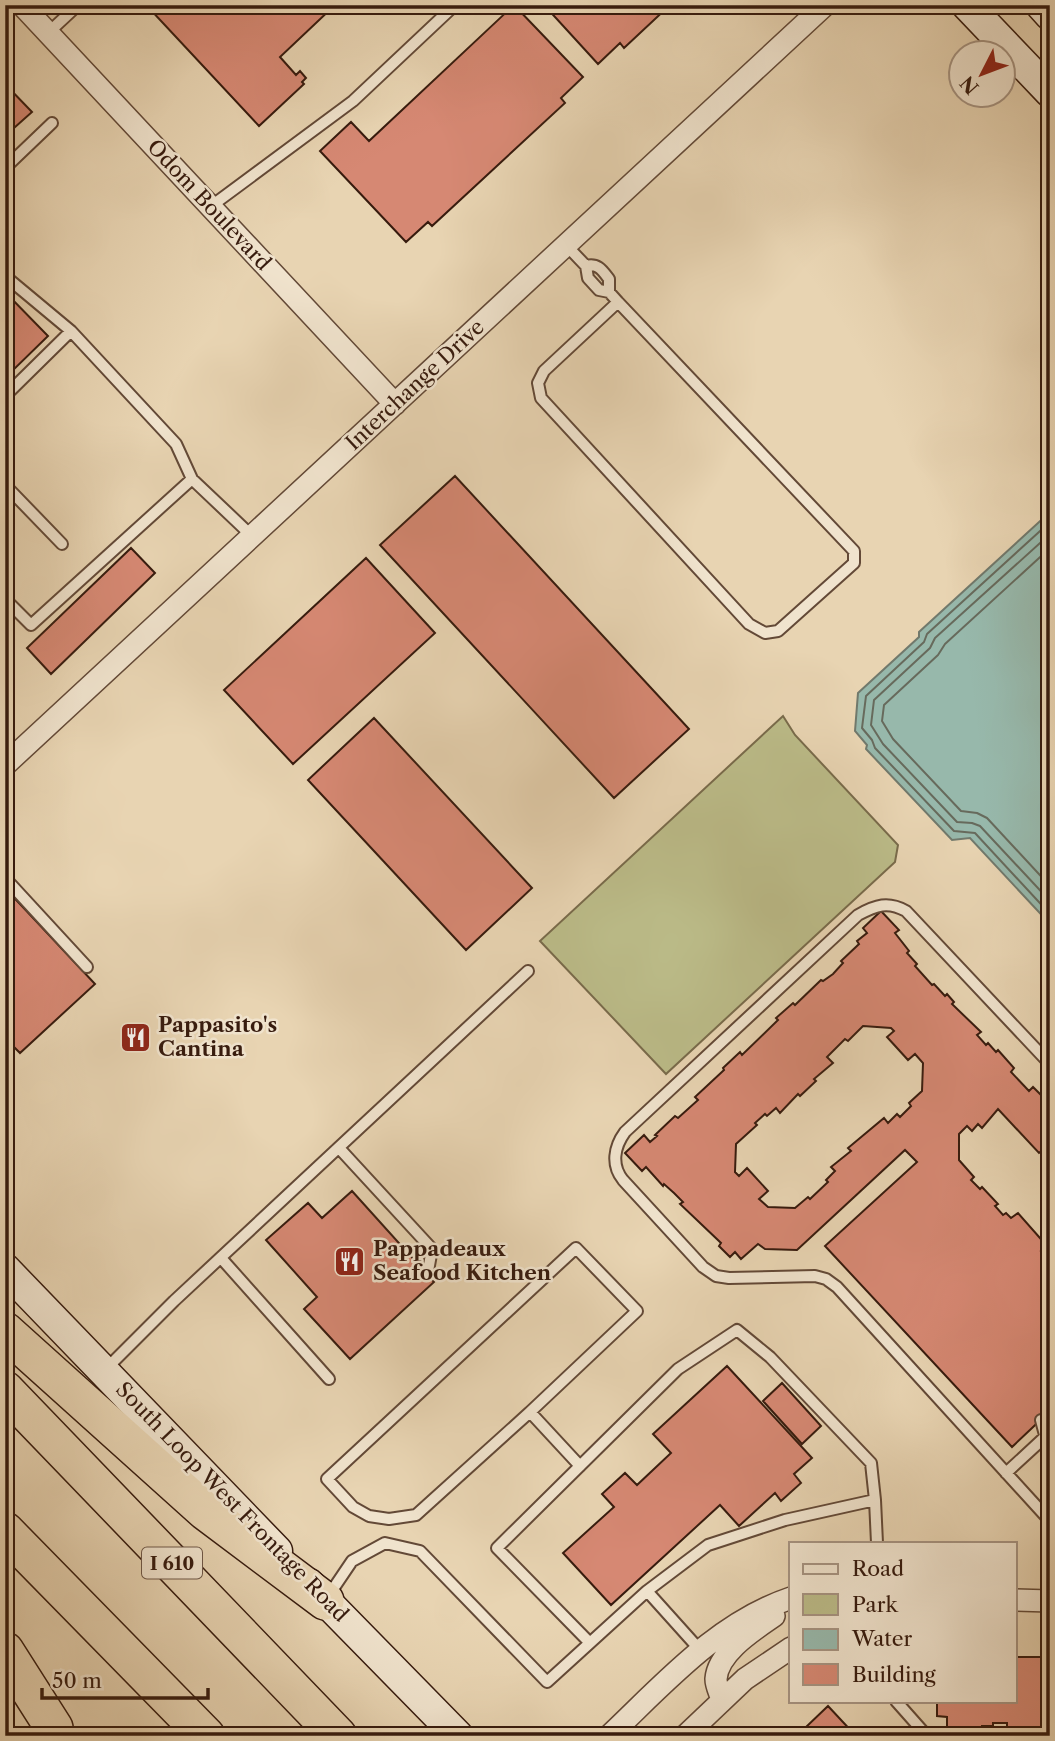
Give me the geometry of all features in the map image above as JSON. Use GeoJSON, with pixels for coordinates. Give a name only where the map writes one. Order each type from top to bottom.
{"type":"FeatureCollection","features":[{"type":"Feature","properties":{"kind":"highway"},"geometry":{"type":"LineString","coordinates":[[5,1331],[205,1511],[325,1601]]}},
{"type":"Feature","properties":{"kind":"highway","name":"I 610"},"geometry":{"type":"LineString","coordinates":[[5,1390],[338,1736]]}},
{"type":"Feature","properties":{"kind":"highway"},"geometry":{"type":"LineString","coordinates":[[5,1531],[206,1736]]}},
{"type":"Feature","properties":{"kind":"highway"},"geometry":{"type":"LineString","coordinates":[[5,1651],[58,1732]]}},
{"type":"Feature","properties":{"kind":"main road"},"geometry":{"type":"LineString","coordinates":[[967,5],[1050,92]]}},
{"type":"Feature","properties":{"kind":"main road"},"geometry":{"type":"LineString","coordinates":[[1041,5],[1050,15]]}},
{"type":"Feature","properties":{"kind":"main road","name":"South Loop West Frontage Road"},"geometry":{"type":"LineString","coordinates":[[5,1269],[106,1370],[325,1601],[458,1736]]}},
{"type":"Feature","properties":{"kind":"main road"},"geometry":{"type":"LineString","coordinates":[[5,1679],[58,1732]]}},
{"type":"Feature","properties":{"kind":"street","name":"Odom Boulevard"},"geometry":{"type":"LineString","coordinates":[[22,5],[395,404]]}},
{"type":"Feature","properties":{"kind":"street","name":"Interchange Drive"},"geometry":{"type":"LineString","coordinates":[[5,765],[825,5]]}},
{"type":"Feature","properties":{"kind":"street"},"geometry":{"type":"LineString","coordinates":[[609,1736],[710,1641],[769,1605],[789,1599]]}},
{"type":"Feature","properties":{"kind":"street"},"geometry":{"type":"LineString","coordinates":[[1016,1600],[1050,1601]]}},
{"type":"Feature","properties":{"kind":"street"},"geometry":{"type":"LineString","coordinates":[[722,1700],[716,1682],[718,1668],[729,1652],[772,1617],[789,1607]]}},
{"type":"Feature","properties":{"kind":"street"},"geometry":{"type":"LineString","coordinates":[[685,1736],[745,1679],[789,1649]]}},
{"type":"Feature","properties":{"kind":"lane"},"geometry":{"type":"LineString","coordinates":[[48,33],[78,5]]}},
{"type":"Feature","properties":{"kind":"lane"},"geometry":{"type":"LineString","coordinates":[[210,207],[353,100],[455,5]]}},
{"type":"Feature","properties":{"kind":"lane"},"geometry":{"type":"LineString","coordinates":[[5,168],[52,123]]}},
{"type":"Feature","properties":{"kind":"lane"},"geometry":{"type":"LineString","coordinates":[[566,246],[586,266],[588,278],[599,290],[609,292],[854,551],[854,563],[778,631],[765,633],[749,624],[541,398],[538,383],[544,371],[618,302]]}},
{"type":"Feature","properties":{"kind":"lane"},"geometry":{"type":"LineString","coordinates":[[5,276],[71,331],[176,444],[192,479],[252,537]]}},
{"type":"Feature","properties":{"kind":"lane"},"geometry":{"type":"LineString","coordinates":[[5,396],[71,331]]}},
{"type":"Feature","properties":{"kind":"lane"},"geometry":{"type":"LineString","coordinates":[[5,599],[31,625],[192,479]]}},
{"type":"Feature","properties":{"kind":"lane"},"geometry":{"type":"LineString","coordinates":[[5,485],[62,544]]}},
{"type":"Feature","properties":{"kind":"lane"},"geometry":{"type":"LineString","coordinates":[[5,878],[87,967]]}},
{"type":"Feature","properties":{"kind":"lane"},"geometry":{"type":"LineString","coordinates":[[1050,1064],[906,911],[886,904],[874,906],[858,915],[625,1132],[615,1152],[617,1172],[623,1180],[703,1267],[716,1276],[815,1276],[826,1279],[837,1287],[1050,1521]]}},
{"type":"Feature","properties":{"kind":"lane"},"geometry":{"type":"LineString","coordinates":[[106,1370],[220,1258],[528,971]]}},
{"type":"Feature","properties":{"kind":"lane"},"geometry":{"type":"LineString","coordinates":[[339,1147],[432,1249],[428,1271]]}},
{"type":"Feature","properties":{"kind":"lane"},"geometry":{"type":"LineString","coordinates":[[576,1248],[636,1311],[530,1412],[416,1515],[389,1518],[369,1516],[353,1507],[327,1479],[576,1248]]}},
{"type":"Feature","properties":{"kind":"lane"},"geometry":{"type":"LineString","coordinates":[[220,1258],[329,1379]]}},
{"type":"Feature","properties":{"kind":"lane"},"geometry":{"type":"LineString","coordinates":[[589,1642],[498,1548],[678,1369],[737,1330],[770,1357],[871,1463],[877,1542]]}},
{"type":"Feature","properties":{"kind":"lane"},"geometry":{"type":"LineString","coordinates":[[530,1412],[580,1466]]}},
{"type":"Feature","properties":{"kind":"lane"},"geometry":{"type":"LineString","coordinates":[[1041,1420],[1050,1454]]}},
{"type":"Feature","properties":{"kind":"lane"},"geometry":{"type":"LineString","coordinates":[[1006,1473],[1045,1437]]}},
{"type":"Feature","properties":{"kind":"lane"},"geometry":{"type":"LineString","coordinates":[[325,1601],[352,1561],[385,1543],[420,1551],[547,1682],[647,1591],[708,1545],[785,1520],[875,1500]]}},
{"type":"Feature","properties":{"kind":"lane"},"geometry":{"type":"LineString","coordinates":[[647,1591],[700,1650]]}},
{"type":"Feature","properties":{"kind":"lane"},"geometry":{"type":"LineString","coordinates":[[897,1702],[927,1736]]}},
{"type":"Feature","properties":{"kind":"green space"},"geometry":{"type":"Polygon","coordinates":[[[783,716],[795,735],[898,845],[895,862],[666,1074],[540,941],[783,716]]]}},
{"type":"Feature","properties":{"kind":"water"},"geometry":{"type":"Polygon","coordinates":[[[1050,512],[1050,924],[970,838],[952,840],[866,749],[867,745],[855,731],[858,693],[919,637],[919,632],[1050,512]]]}},
{"type":"Feature","properties":{"kind":"building"},"geometry":{"type":"Polygon","coordinates":[[[335,5],[280,57],[296,75],[300,71],[306,78],[302,82],[304,84],[259,126],[148,7],[335,5]]]}},
{"type":"Feature","properties":{"kind":"building"},"geometry":{"type":"Polygon","coordinates":[[[514,5],[583,77],[561,98],[565,103],[432,226],[428,222],[406,242],[320,151],[351,122],[369,141],[514,5]]]}},
{"type":"Feature","properties":{"kind":"building"},"geometry":{"type":"Polygon","coordinates":[[[544,5],[670,5],[624,48],[620,43],[598,64],[544,5]]]}},
{"type":"Feature","properties":{"kind":"building"},"geometry":{"type":"Polygon","coordinates":[[[5,84],[32,112],[5,136],[5,84]]]}},
{"type":"Feature","properties":{"kind":"building"},"geometry":{"type":"Polygon","coordinates":[[[5,292],[48,336],[5,378],[5,292]]]}},
{"type":"Feature","properties":{"kind":"building"},"geometry":{"type":"Polygon","coordinates":[[[455,476],[689,729],[614,798],[380,545],[455,476]]]}},
{"type":"Feature","properties":{"kind":"building"},"geometry":{"type":"Polygon","coordinates":[[[131,548],[155,573],[51,674],[27,648],[131,548]]]}},
{"type":"Feature","properties":{"kind":"building"},"geometry":{"type":"Polygon","coordinates":[[[366,558],[435,633],[293,764],[224,690],[366,558]]]}},
{"type":"Feature","properties":{"kind":"building"},"geometry":{"type":"Polygon","coordinates":[[[374,718],[532,888],[466,950],[308,780],[374,718]]]}},
{"type":"Feature","properties":{"kind":"building"},"geometry":{"type":"Polygon","coordinates":[[[5,888],[95,984],[20,1053],[5,1038],[5,888]]]}},
{"type":"Feature","properties":{"kind":"building"},"geometry":{"type":"Polygon","coordinates":[[[881,911],[899,930],[895,933],[917,964],[915,966],[932,985],[945,996],[947,994],[954,1002],[952,1004],[981,1032],[977,1035],[986,1045],[988,1043],[996,1052],[998,1050],[1014,1068],[1011,1072],[1029,1091],[1033,1087],[1050,1104],[1050,1137],[1045,1141],[1049,1145],[1039,1153],[998,1109],[982,1128],[978,1124],[972,1131],[967,1126],[959,1134],[959,1160],[974,1177],[971,1180],[998,1204],[995,1206],[1003,1215],[1006,1213],[1011,1218],[1018,1213],[1047,1246],[1041,1251],[1050,1266],[1050,1411],[1012,1447],[825,1246],[917,1162],[905,1150],[797,1250],[765,1249],[758,1244],[741,1259],[735,1252],[730,1257],[719,1246],[721,1243],[680,1204],[683,1202],[674,1193],[664,1184],[663,1186],[646,1167],[642,1171],[625,1153],[644,1135],[650,1142],[675,1116],[678,1118],[698,1100],[695,1097],[724,1070],[723,1068],[740,1052],[742,1055],[778,1020],[776,1018],[793,1003],[795,1005],[821,980],[833,974],[843,963],[841,961],[859,944],[857,941],[867,933],[863,928],[881,911]],[[863,1026],[848,1041],[845,1039],[827,1057],[833,1063],[814,1079],[816,1081],[800,1096],[798,1094],[780,1113],[776,1108],[767,1116],[765,1114],[736,1144],[735,1172],[739,1176],[747,1168],[768,1191],[759,1199],[768,1207],[795,1208],[808,1197],[810,1199],[828,1182],[826,1180],[835,1171],[831,1167],[851,1151],[848,1148],[884,1118],[888,1123],[897,1114],[900,1117],[911,1106],[909,1103],[922,1091],[923,1063],[915,1054],[908,1060],[887,1037],[894,1031],[891,1028],[863,1026]]]}},
{"type":"Feature","properties":{"kind":"building","name":"Pappadeaux Seafood Kitchen"},"geometry":{"type":"Polygon","coordinates":[[[352,1191],[434,1282],[350,1359],[304,1309],[317,1297],[266,1240],[308,1203],[322,1218],[352,1191]]]}},
{"type":"Feature","properties":{"kind":"building"},"geometry":{"type":"Polygon","coordinates":[[[727,1366],[812,1458],[794,1474],[801,1483],[781,1501],[775,1493],[739,1526],[720,1505],[611,1605],[563,1553],[614,1507],[602,1494],[625,1473],[637,1485],[671,1453],[653,1434],[727,1366]]]}},
{"type":"Feature","properties":{"kind":"building"},"geometry":{"type":"Polygon","coordinates":[[[782,1383],[821,1426],[802,1444],[763,1401],[782,1383]]]}},
{"type":"Feature","properties":{"kind":"building"},"geometry":{"type":"Polygon","coordinates":[[[1016,1657],[1050,1659],[1050,1736],[1007,1736],[1007,1723],[982,1726],[982,1731],[958,1730],[958,1727],[947,1727],[947,1717],[937,1716],[937,1702],[1016,1702],[1016,1657]]]}},
{"type":"Feature","properties":{"kind":"building"},"geometry":{"type":"Polygon","coordinates":[[[828,1706],[856,1736],[814,1736],[806,1727],[828,1706]]]}},
{"type":"Feature","properties":{"kind":"place","name":"Pappasito's Cantina"},"geometry":{"type":"Point","coordinates":[135,1037]}},
{"type":"Feature","properties":{"kind":"place","name":"Pappadeaux Seafood Kitchen"},"geometry":{"type":"Point","coordinates":[350,1261]}}]}
